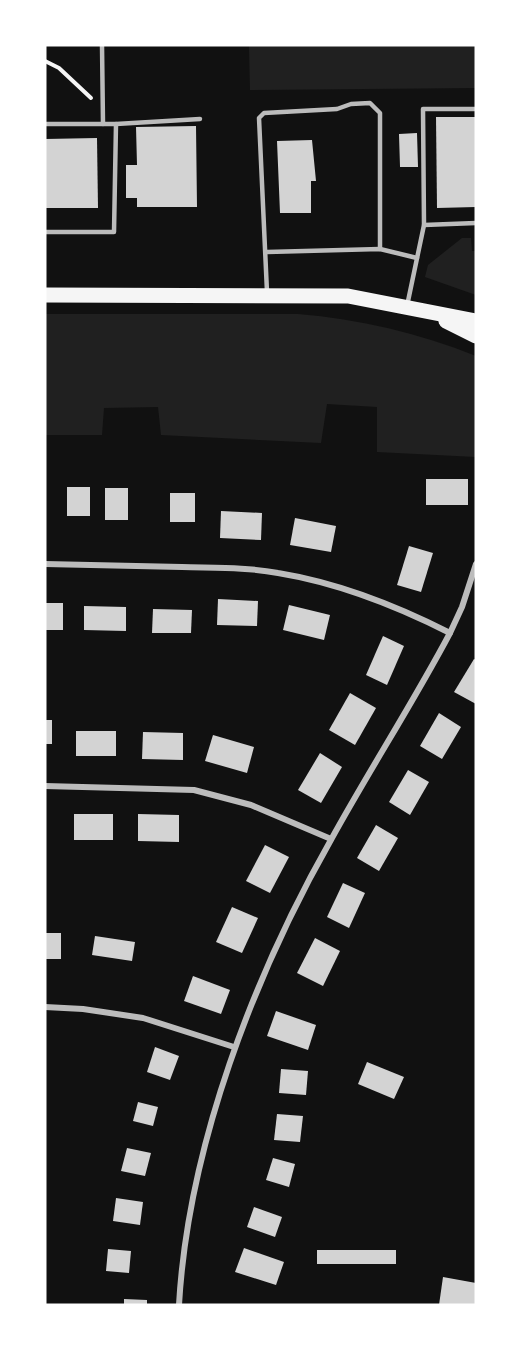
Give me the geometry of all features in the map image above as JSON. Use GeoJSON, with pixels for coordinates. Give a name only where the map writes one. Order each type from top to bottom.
{"type":"FeatureCollection","features":[{"type":"Feature","properties":{"kind":"main road"},"geometry":{"type":"LineString","coordinates":[[45,295],[348,296],[476,321]]}},
{"type":"Feature","properties":{"kind":"main road"},"geometry":{"type":"LineString","coordinates":[[424,310],[476,336]]}},
{"type":"Feature","properties":{"kind":"street"},"geometry":{"type":"LineString","coordinates":[[45,564],[240,568],[276,572],[335,585],[361,594],[415,615],[450,633]]}},
{"type":"Feature","properties":{"kind":"street"},"geometry":{"type":"LineString","coordinates":[[179,1305],[191,1214],[207,1143],[234,1047],[271,959],[331,839],[450,633],[462,608],[476,564]]}},
{"type":"Feature","properties":{"kind":"street"},"geometry":{"type":"LineString","coordinates":[[45,786],[194,790],[251,805],[331,839]]}},
{"type":"Feature","properties":{"kind":"street"},"geometry":{"type":"LineString","coordinates":[[45,1007],[83,1009],[143,1018],[234,1047]]}},
{"type":"Feature","properties":{"kind":"lane"},"geometry":{"type":"LineString","coordinates":[[102,45],[103,124]]}},
{"type":"Feature","properties":{"kind":"lane"},"geometry":{"type":"LineString","coordinates":[[267,295],[260,118],[264,113],[272,110],[337,109],[351,104],[370,103],[380,113],[381,249]]}},
{"type":"Feature","properties":{"kind":"lane"},"geometry":{"type":"LineString","coordinates":[[406,306],[424,225],[423,109],[476,109]]}},
{"type":"Feature","properties":{"kind":"lane"},"geometry":{"type":"LineString","coordinates":[[45,124],[116,124],[200,119]]}},
{"type":"Feature","properties":{"kind":"lane"},"geometry":{"type":"LineString","coordinates":[[45,232],[114,232],[116,124]]}},
{"type":"Feature","properties":{"kind":"lane"},"geometry":{"type":"LineString","coordinates":[[424,225],[476,223]]}},
{"type":"Feature","properties":{"kind":"lane"},"geometry":{"type":"LineString","coordinates":[[267,252],[381,249],[417,258]]}},
{"type":"Feature","properties":{"kind":"path"},"geometry":{"type":"LineString","coordinates":[[45,61],[59,68],[85,94],[102,104]]}},
{"type":"Feature","properties":{"kind":"shaded area"},"geometry":{"type":"Polygon","coordinates":[[[249,45],[476,45],[476,88],[250,90],[249,45]]]}},
{"type":"Feature","properties":{"kind":"shaded area"},"geometry":{"type":"Polygon","coordinates":[[[462,238],[471,238],[472,251],[476,251],[476,295],[425,277],[428,265],[462,238]]]}},
{"type":"Feature","properties":{"kind":"shaded area"},"geometry":{"type":"Polygon","coordinates":[[[45,314],[298,314],[366,323],[433,340],[476,356],[476,457],[377,452],[377,407],[327,404],[321,443],[161,435],[158,407],[104,408],[102,435],[45,435],[45,314]]]}},
{"type":"Feature","properties":{"kind":"building"},"geometry":{"type":"Polygon","coordinates":[[[436,117],[476,117],[476,207],[437,208],[436,117]]]}},
{"type":"Feature","properties":{"kind":"building"},"geometry":{"type":"Polygon","coordinates":[[[196,126],[197,207],[137,207],[137,198],[126,198],[126,165],[137,165],[136,127],[196,126]]]}},
{"type":"Feature","properties":{"kind":"building"},"geometry":{"type":"Polygon","coordinates":[[[417,133],[418,167],[400,167],[399,134],[417,133]]]}},
{"type":"Feature","properties":{"kind":"building"},"geometry":{"type":"Polygon","coordinates":[[[97,138],[98,208],[45,208],[45,139],[97,138]]]}},
{"type":"Feature","properties":{"kind":"building"},"geometry":{"type":"Polygon","coordinates":[[[312,140],[316,181],[311,181],[311,213],[280,213],[277,141],[312,140]]]}},
{"type":"Feature","properties":{"kind":"building"},"geometry":{"type":"Polygon","coordinates":[[[426,479],[468,479],[468,505],[426,505],[426,479]]]}},
{"type":"Feature","properties":{"kind":"building"},"geometry":{"type":"Polygon","coordinates":[[[67,487],[90,487],[90,516],[67,516],[67,487]]]}},
{"type":"Feature","properties":{"kind":"building"},"geometry":{"type":"Polygon","coordinates":[[[105,488],[128,488],[128,520],[105,520],[105,488]]]}},
{"type":"Feature","properties":{"kind":"building"},"geometry":{"type":"Polygon","coordinates":[[[170,493],[195,493],[195,522],[170,522],[170,493]]]}},
{"type":"Feature","properties":{"kind":"building"},"geometry":{"type":"Polygon","coordinates":[[[221,511],[262,513],[261,540],[220,538],[221,511]]]}},
{"type":"Feature","properties":{"kind":"building"},"geometry":{"type":"Polygon","coordinates":[[[295,518],[336,526],[331,552],[290,545],[295,518]]]}},
{"type":"Feature","properties":{"kind":"building"},"geometry":{"type":"Polygon","coordinates":[[[409,546],[433,553],[421,592],[397,585],[409,546]]]}},
{"type":"Feature","properties":{"kind":"building"},"geometry":{"type":"Polygon","coordinates":[[[218,599],[258,601],[257,626],[217,625],[218,599]]]}},
{"type":"Feature","properties":{"kind":"building"},"geometry":{"type":"Polygon","coordinates":[[[45,603],[63,603],[63,630],[45,630],[45,603]]]}},
{"type":"Feature","properties":{"kind":"building"},"geometry":{"type":"Polygon","coordinates":[[[289,605],[330,615],[324,640],[283,630],[289,605]]]}},
{"type":"Feature","properties":{"kind":"building"},"geometry":{"type":"Polygon","coordinates":[[[84,606],[126,607],[126,631],[84,630],[84,606]]]}},
{"type":"Feature","properties":{"kind":"building"},"geometry":{"type":"Polygon","coordinates":[[[153,609],[192,610],[191,633],[152,633],[153,609]]]}},
{"type":"Feature","properties":{"kind":"building"},"geometry":{"type":"Polygon","coordinates":[[[383,636],[404,646],[387,685],[366,675],[383,636]]]}},
{"type":"Feature","properties":{"kind":"building"},"geometry":{"type":"Polygon","coordinates":[[[474,659],[476,660],[476,704],[454,692],[474,659]]]}},
{"type":"Feature","properties":{"kind":"building"},"geometry":{"type":"Polygon","coordinates":[[[350,693],[376,708],[355,745],[329,730],[350,693]]]}},
{"type":"Feature","properties":{"kind":"building"},"geometry":{"type":"Polygon","coordinates":[[[439,713],[461,727],[442,759],[420,746],[439,713]]]}},
{"type":"Feature","properties":{"kind":"building"},"geometry":{"type":"Polygon","coordinates":[[[45,720],[52,720],[52,744],[45,744],[45,720]]]}},
{"type":"Feature","properties":{"kind":"building"},"geometry":{"type":"Polygon","coordinates":[[[76,731],[116,731],[116,756],[76,756],[76,731]]]}},
{"type":"Feature","properties":{"kind":"building"},"geometry":{"type":"Polygon","coordinates":[[[143,732],[183,733],[183,760],[142,759],[143,732]]]}},
{"type":"Feature","properties":{"kind":"building"},"geometry":{"type":"Polygon","coordinates":[[[213,735],[254,747],[247,773],[205,761],[213,735]]]}},
{"type":"Feature","properties":{"kind":"building"},"geometry":{"type":"Polygon","coordinates":[[[320,753],[342,767],[321,803],[298,790],[320,753]]]}},
{"type":"Feature","properties":{"kind":"building"},"geometry":{"type":"Polygon","coordinates":[[[408,770],[429,782],[410,815],[389,802],[408,770]]]}},
{"type":"Feature","properties":{"kind":"building"},"geometry":{"type":"Polygon","coordinates":[[[74,814],[113,814],[113,840],[74,840],[74,814]]]}},
{"type":"Feature","properties":{"kind":"building"},"geometry":{"type":"Polygon","coordinates":[[[138,814],[179,815],[179,842],[138,841],[138,814]]]}},
{"type":"Feature","properties":{"kind":"building"},"geometry":{"type":"Polygon","coordinates":[[[376,825],[398,838],[379,871],[357,858],[376,825]]]}},
{"type":"Feature","properties":{"kind":"building"},"geometry":{"type":"Polygon","coordinates":[[[265,845],[289,857],[270,893],[246,881],[265,845]]]}},
{"type":"Feature","properties":{"kind":"building"},"geometry":{"type":"Polygon","coordinates":[[[343,883],[365,893],[349,928],[327,917],[343,883]]]}},
{"type":"Feature","properties":{"kind":"building"},"geometry":{"type":"Polygon","coordinates":[[[232,907],[258,918],[242,953],[216,942],[232,907]]]}},
{"type":"Feature","properties":{"kind":"building"},"geometry":{"type":"Polygon","coordinates":[[[45,933],[61,933],[61,959],[45,959],[45,933]]]}},
{"type":"Feature","properties":{"kind":"building"},"geometry":{"type":"Polygon","coordinates":[[[95,936],[135,942],[132,961],[92,955],[95,936]]]}},
{"type":"Feature","properties":{"kind":"building"},"geometry":{"type":"Polygon","coordinates":[[[315,938],[340,951],[323,986],[297,973],[315,938]]]}},
{"type":"Feature","properties":{"kind":"building"},"geometry":{"type":"Polygon","coordinates":[[[193,976],[230,990],[221,1014],[184,1001],[193,976]]]}},
{"type":"Feature","properties":{"kind":"building"},"geometry":{"type":"Polygon","coordinates":[[[276,1011],[316,1025],[308,1050],[267,1036],[276,1011]]]}},
{"type":"Feature","properties":{"kind":"building"},"geometry":{"type":"Polygon","coordinates":[[[155,1047],[179,1056],[170,1080],[147,1072],[155,1047]]]}},
{"type":"Feature","properties":{"kind":"building"},"geometry":{"type":"Polygon","coordinates":[[[367,1062],[404,1077],[394,1099],[358,1084],[367,1062]]]}},
{"type":"Feature","properties":{"kind":"building"},"geometry":{"type":"Polygon","coordinates":[[[281,1069],[308,1071],[306,1095],[279,1093],[281,1069]]]}},
{"type":"Feature","properties":{"kind":"building"},"geometry":{"type":"Polygon","coordinates":[[[138,1102],[158,1107],[153,1126],[133,1121],[138,1102]]]}},
{"type":"Feature","properties":{"kind":"building"},"geometry":{"type":"Polygon","coordinates":[[[277,1114],[303,1116],[300,1142],[274,1140],[277,1114]]]}},
{"type":"Feature","properties":{"kind":"building"},"geometry":{"type":"Polygon","coordinates":[[[127,1148],[151,1153],[145,1176],[121,1171],[127,1148]]]}},
{"type":"Feature","properties":{"kind":"building"},"geometry":{"type":"Polygon","coordinates":[[[273,1158],[295,1164],[289,1187],[266,1180],[273,1158]]]}},
{"type":"Feature","properties":{"kind":"building"},"geometry":{"type":"Polygon","coordinates":[[[116,1198],[143,1202],[140,1225],[113,1221],[116,1198]]]}},
{"type":"Feature","properties":{"kind":"building"},"geometry":{"type":"Polygon","coordinates":[[[254,1207],[282,1217],[275,1237],[247,1227],[254,1207]]]}},
{"type":"Feature","properties":{"kind":"building"},"geometry":{"type":"Polygon","coordinates":[[[244,1248],[284,1262],[276,1285],[235,1272],[244,1248]]]}},
{"type":"Feature","properties":{"kind":"building"},"geometry":{"type":"Polygon","coordinates":[[[108,1249],[131,1251],[129,1273],[106,1271],[108,1249]]]}},
{"type":"Feature","properties":{"kind":"building"},"geometry":{"type":"Polygon","coordinates":[[[317,1250],[396,1250],[396,1264],[317,1264],[317,1250]]]}},
{"type":"Feature","properties":{"kind":"building"},"geometry":{"type":"Polygon","coordinates":[[[443,1277],[476,1283],[476,1305],[439,1305],[443,1277]]]}},
{"type":"Feature","properties":{"kind":"building"},"geometry":{"type":"Polygon","coordinates":[[[124,1299],[147,1300],[147,1305],[124,1305],[124,1299]]]}}]}
